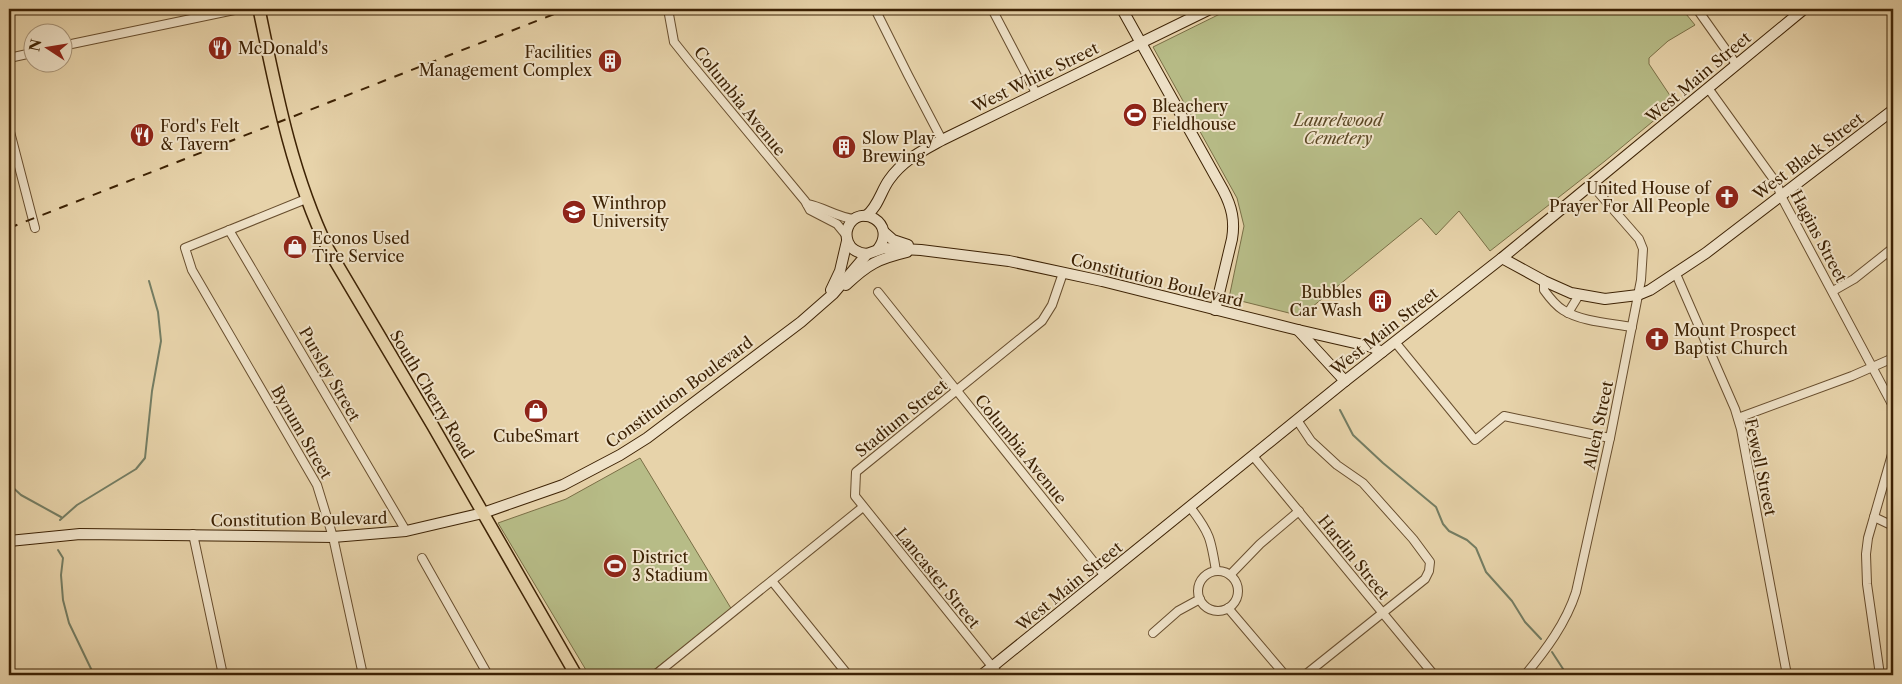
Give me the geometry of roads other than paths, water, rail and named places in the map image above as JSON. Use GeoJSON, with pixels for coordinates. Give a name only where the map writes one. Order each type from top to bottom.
{"type":"FeatureCollection","features":[{"type":"Feature","properties":{"kind":"main road","name":"South Cherry Road"},"geometry":{"type":"LineString","coordinates":[[259,9],[282,121],[306,199],[328,248],[576,675]]}},
{"type":"Feature","properties":{"kind":"street"},"geometry":{"type":"LineString","coordinates":[[72,44],[239,9]]}},
{"type":"Feature","properties":{"kind":"street","name":"Columbia Avenue"},"geometry":{"type":"LineString","coordinates":[[668,9],[674,42],[810,210],[837,224],[847,238]]}},
{"type":"Feature","properties":{"kind":"street"},"geometry":{"type":"LineString","coordinates":[[875,9],[942,140]]}},
{"type":"Feature","properties":{"kind":"street"},"geometry":{"type":"LineString","coordinates":[[992,9],[1036,93]]}},
{"type":"Feature","properties":{"kind":"street"},"geometry":{"type":"LineString","coordinates":[[1122,9],[1223,190],[1232,213],[1234,229],[1215,310]]}},
{"type":"Feature","properties":{"kind":"street","name":"West White Street"},"geometry":{"type":"LineString","coordinates":[[866,216],[874,208],[884,187],[895,172],[909,159],[942,140],[1036,93],[1210,9]]}},
{"type":"Feature","properties":{"kind":"street"},"geometry":{"type":"LineString","coordinates":[[1697,9],[1736,64]]}},
{"type":"Feature","properties":{"kind":"street","name":"West Main Street"},"geometry":{"type":"LineString","coordinates":[[982,675],[995,671],[1105,576],[1345,380],[1502,258],[1804,9]]}},
{"type":"Feature","properties":{"kind":"street"},"geometry":{"type":"LineString","coordinates":[[9,58],[22,55]]}},
{"type":"Feature","properties":{"kind":"street","name":"Hagins Street"},"geometry":{"type":"LineString","coordinates":[[1708,88],[1772,177],[1893,406]]}},
{"type":"Feature","properties":{"kind":"street","name":"West Black Street"},"geometry":{"type":"LineString","coordinates":[[1502,258],[1544,281],[1578,295],[1605,299],[1638,295],[1676,274],[1893,110]]}},
{"type":"Feature","properties":{"kind":"street"},"geometry":{"type":"LineString","coordinates":[[9,128],[35,228]]}},
{"type":"Feature","properties":{"kind":"street","name":"Allen Street"},"geometry":{"type":"LineString","coordinates":[[1525,675],[1553,638],[1572,604],[1582,568],[1610,438],[1641,280],[1643,249],[1639,238],[1591,184]]}},
{"type":"Feature","properties":{"kind":"street","name":"West White Street"},"geometry":{"type":"LineString","coordinates":[[882,228],[879,210],[884,187]]}},
{"type":"Feature","properties":{"kind":"street"},"geometry":{"type":"LineString","coordinates":[[230,230],[306,199]]}},
{"type":"Feature","properties":{"kind":"street","name":"Columbia Avenue"},"geometry":{"type":"LineString","coordinates":[[807,204],[835,215],[854,219]]}},
{"type":"Feature","properties":{"kind":"street"},"geometry":{"type":"LineString","coordinates":[[854,219],[866,216]]}},
{"type":"Feature","properties":{"kind":"street","name":"Constitution Boulevard"},"geometry":{"type":"LineString","coordinates":[[866,216],[872,217],[893,240],[919,250]]}},
{"type":"Feature","properties":{"kind":"street","name":"Constitution Boulevard"},"geometry":{"type":"LineString","coordinates":[[824,302],[840,271],[850,223],[854,219]]}},
{"type":"Feature","properties":{"kind":"street"},"geometry":{"type":"LineString","coordinates":[[878,249],[884,238],[882,228]]}},
{"type":"Feature","properties":{"kind":"street","name":"Bynum Street"},"geometry":{"type":"LineString","coordinates":[[230,230],[185,248],[192,270],[318,485],[333,536],[363,675]]}},
{"type":"Feature","properties":{"kind":"street","name":"Pursley Street"},"geometry":{"type":"LineString","coordinates":[[230,230],[406,532]]}},
{"type":"Feature","properties":{"kind":"street"},"geometry":{"type":"LineString","coordinates":[[847,238],[855,251],[867,254]]}},
{"type":"Feature","properties":{"kind":"street"},"geometry":{"type":"LineString","coordinates":[[1833,291],[1854,279],[1893,248]]}},
{"type":"Feature","properties":{"kind":"street","name":"Constitution Boulevard"},"geometry":{"type":"LineString","coordinates":[[9,541],[80,534],[193,534],[252,537],[333,536],[406,532],[483,513],[563,485],[620,455],[666,424],[801,322],[833,294],[867,254],[878,249],[919,250],[1009,261],[1158,294],[1215,310],[1372,347],[1382,352]]}},
{"type":"Feature","properties":{"kind":"street"},"geometry":{"type":"LineString","coordinates":[[833,294],[875,262],[890,256],[919,250]]}},
{"type":"Feature","properties":{"kind":"street","name":"Stadium Street"},"geometry":{"type":"LineString","coordinates":[[863,506],[855,496],[856,472],[1042,321],[1052,305],[1063,273]]}},
{"type":"Feature","properties":{"kind":"street","name":"Fewell Street"},"geometry":{"type":"LineString","coordinates":[[1676,274],[1738,418],[1749,466],[1787,675]]}},
{"type":"Feature","properties":{"kind":"street"},"geometry":{"type":"LineString","coordinates":[[1544,281],[1544,290],[1561,310],[1584,318],[1632,327]]}},
{"type":"Feature","properties":{"kind":"street","name":"Columbia Avenue"},"geometry":{"type":"LineString","coordinates":[[878,292],[1105,576]]}},
{"type":"Feature","properties":{"kind":"street"},"geometry":{"type":"LineString","coordinates":[[1568,313],[1578,295]]}},
{"type":"Feature","properties":{"kind":"street"},"geometry":{"type":"LineString","coordinates":[[1298,330],[1345,380]]}},
{"type":"Feature","properties":{"kind":"street"},"geometry":{"type":"LineString","coordinates":[[1395,342],[1475,440],[1504,416],[1610,438]]}},
{"type":"Feature","properties":{"kind":"street"},"geometry":{"type":"LineString","coordinates":[[1738,418],[1873,368],[1893,358]]}},
{"type":"Feature","properties":{"kind":"street"},"geometry":{"type":"LineString","coordinates":[[1297,420],[1317,447],[1337,465],[1363,483],[1430,562],[1429,571],[1425,579],[1305,675]]}},
{"type":"Feature","properties":{"kind":"street"},"geometry":{"type":"LineString","coordinates":[[1880,675],[1866,564],[1868,538],[1893,452]]}},
{"type":"Feature","properties":{"kind":"street","name":"Hardin Street"},"geometry":{"type":"LineString","coordinates":[[1253,456],[1434,675]]}},
{"type":"Feature","properties":{"kind":"street"},"geometry":{"type":"LineString","coordinates":[[658,674],[863,506]]}},
{"type":"Feature","properties":{"kind":"street","name":"Lancaster Street"},"geometry":{"type":"LineString","coordinates":[[863,506],[995,671]]}},
{"type":"Feature","properties":{"kind":"street"},"geometry":{"type":"LineString","coordinates":[[1190,508],[1205,527],[1210,538],[1216,571]]}},
{"type":"Feature","properties":{"kind":"street"},"geometry":{"type":"LineString","coordinates":[[1230,575],[1260,544],[1299,511]]}},
{"type":"Feature","properties":{"kind":"street"},"geometry":{"type":"LineString","coordinates":[[1874,518],[1893,526]]}},
{"type":"Feature","properties":{"kind":"street"},"geometry":{"type":"LineString","coordinates":[[193,534],[223,675]]}},
{"type":"Feature","properties":{"kind":"street"},"geometry":{"type":"LineString","coordinates":[[422,558],[488,675]]}},
{"type":"Feature","properties":{"kind":"street"},"geometry":{"type":"LineString","coordinates":[[1216,571],[1230,575],[1236,581],[1238,588],[1234,603],[1220,611],[1206,607],[1200,599],[1199,586],[1202,578],[1208,573],[1216,571]]}},
{"type":"Feature","properties":{"kind":"street"},"geometry":{"type":"LineString","coordinates":[[772,581],[848,675]]}},
{"type":"Feature","properties":{"kind":"street"},"geometry":{"type":"LineString","coordinates":[[1153,633],[1178,611],[1200,599]]}},
{"type":"Feature","properties":{"kind":"street"},"geometry":{"type":"LineString","coordinates":[[1228,608],[1285,675]]}},
{"type":"Feature","properties":{"kind":"waterway"},"geometry":{"type":"LineString","coordinates":[[60,520],[77,505],[136,469],[145,458],[152,391],[161,341],[158,312],[149,281]]}},
{"type":"Feature","properties":{"kind":"waterway"},"geometry":{"type":"LineString","coordinates":[[1340,410],[1353,435],[1436,507],[1443,524],[1449,531],[1467,540],[1476,548],[1486,572],[1512,601],[1525,622],[1541,639]]}},
{"type":"Feature","properties":{"kind":"waterway"},"geometry":{"type":"LineString","coordinates":[[9,484],[21,495],[61,517]]}},
{"type":"Feature","properties":{"kind":"waterway"},"geometry":{"type":"LineString","coordinates":[[58,550],[63,558],[61,575],[63,600],[69,623],[94,675]]}},
{"type":"Feature","properties":{"kind":"waterway"},"geometry":{"type":"LineString","coordinates":[[1552,652],[1567,675]]}},
{"type":"Feature","properties":{"kind":"railway"},"geometry":{"type":"LineString","coordinates":[[9,228],[567,9]]}},
{"type":"Feature","properties":{"kind":"place","name":"McDonald's"},"geometry":{"type":"Point","coordinates":[220,48]}},
{"type":"Feature","properties":{"kind":"place","name":"Facilities Management Complex"},"geometry":{"type":"Point","coordinates":[610,61]}},
{"type":"Feature","properties":{"kind":"place","name":"Bleachery Fieldhouse"},"geometry":{"type":"Point","coordinates":[1135,115]}},
{"type":"Feature","properties":{"kind":"place","name":"Ford's Felt & Tavern"},"geometry":{"type":"Point","coordinates":[142,135]}},
{"type":"Feature","properties":{"kind":"place","name":"Slow Play Brewing"},"geometry":{"type":"Point","coordinates":[844,147]}},
{"type":"Feature","properties":{"kind":"place","name":"United House of Prayer For All People"},"geometry":{"type":"Point","coordinates":[1727,197]}},
{"type":"Feature","properties":{"kind":"place","name":"Winthrop University"},"geometry":{"type":"Point","coordinates":[574,212]}},
{"type":"Feature","properties":{"kind":"place","name":"Econos Used Tire Service"},"geometry":{"type":"Point","coordinates":[295,247]}},
{"type":"Feature","properties":{"kind":"place","name":"Bubbles Car Wash"},"geometry":{"type":"Point","coordinates":[1380,301]}},
{"type":"Feature","properties":{"kind":"place","name":"Mount Prospect Baptist Church"},"geometry":{"type":"Point","coordinates":[1657,339]}},
{"type":"Feature","properties":{"kind":"place","name":"CubeSmart"},"geometry":{"type":"Point","coordinates":[536,411]}},
{"type":"Feature","properties":{"kind":"place","name":"District 3 Stadium"},"geometry":{"type":"Point","coordinates":[615,566]}},
{"type":"Feature","properties":{"kind":"park label","name":"Laurelwood Cemetery"},"geometry":{"type":"Point","coordinates":[1338,129]}}]}
